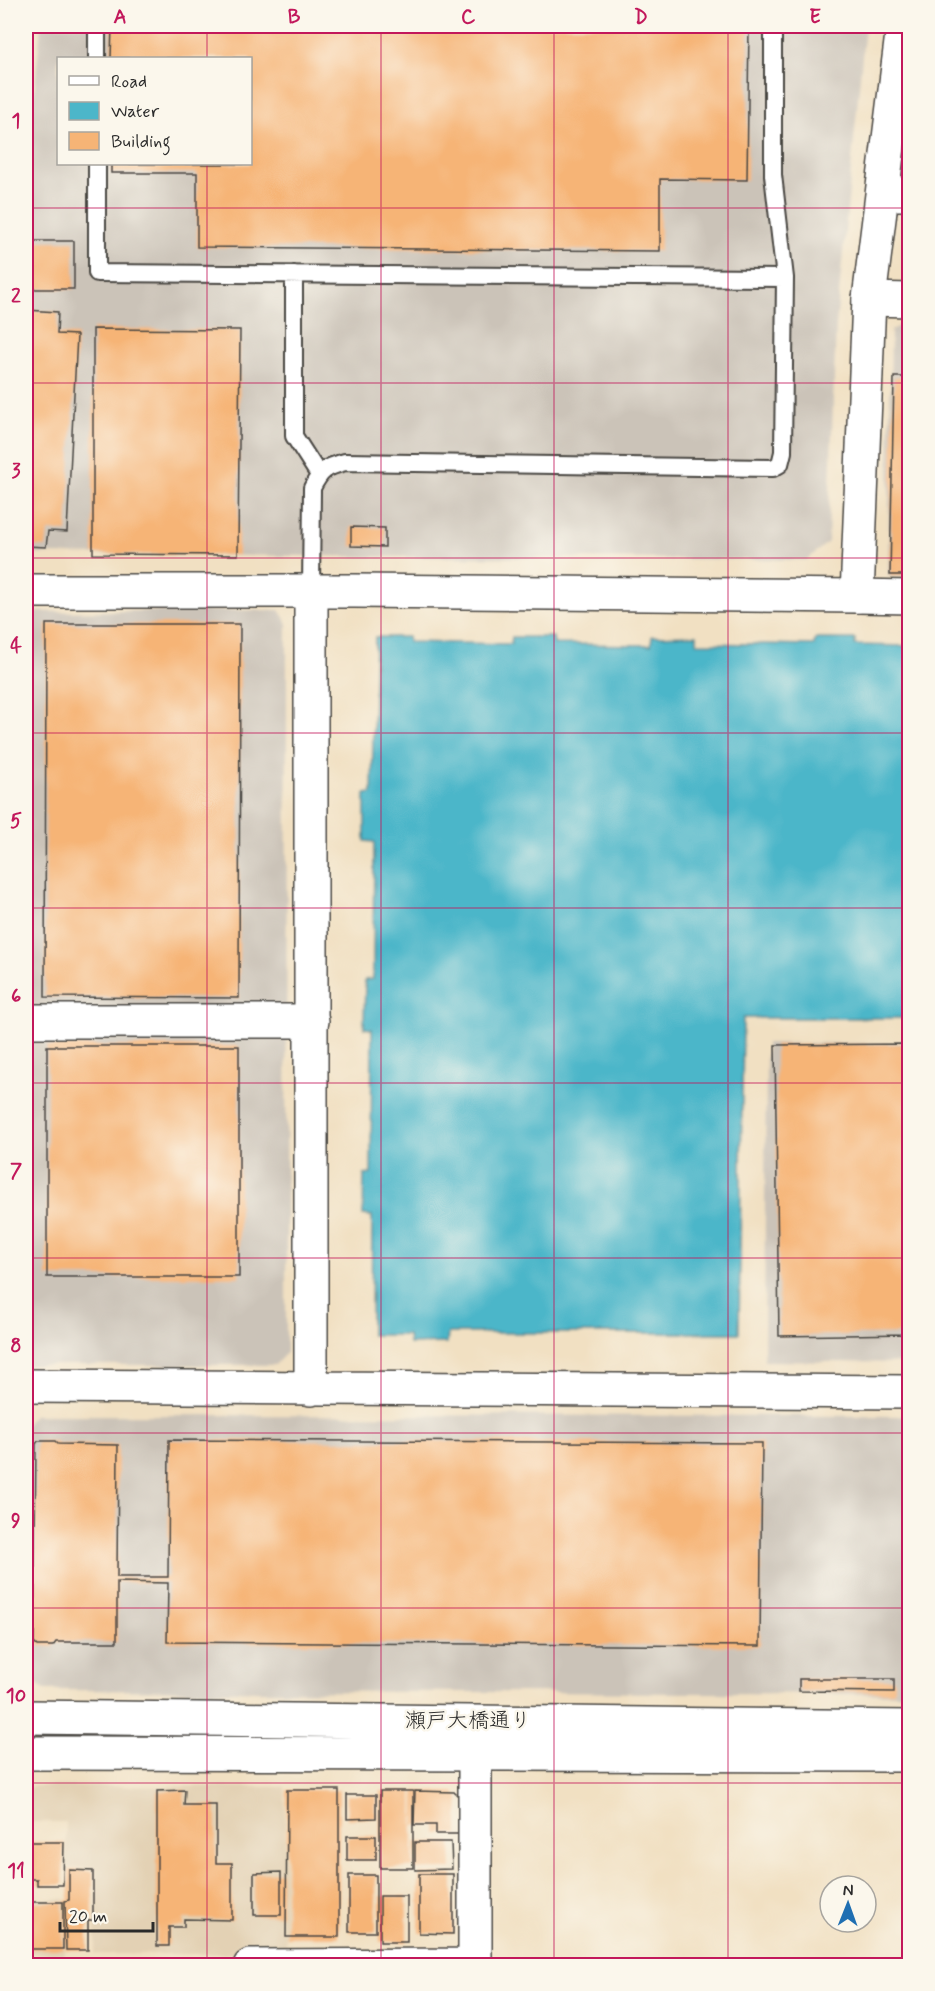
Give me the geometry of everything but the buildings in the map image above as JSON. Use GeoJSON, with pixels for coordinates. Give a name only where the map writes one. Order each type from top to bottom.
{"type":"FeatureCollection","features":[{"type":"Feature","properties":{"kind":"street"},"geometry":{"type":"LineString","coordinates":[[857,596],[869,299],[896,194],[903,26]]}},
{"type":"Feature","properties":{"kind":"street"},"geometry":{"type":"LineString","coordinates":[[869,299],[909,300]]}},
{"type":"Feature","properties":{"kind":"street"},"geometry":{"type":"LineString","coordinates":[[26,591],[311,591],[909,597]]}},
{"type":"Feature","properties":{"kind":"street"},"geometry":{"type":"LineString","coordinates":[[311,591],[311,1389]]}},
{"type":"Feature","properties":{"kind":"street"},"geometry":{"type":"LineString","coordinates":[[26,1021],[312,1021]]}},
{"type":"Feature","properties":{"kind":"street"},"geometry":{"type":"LineString","coordinates":[[26,1386],[909,1392]]}},
{"type":"Feature","properties":{"kind":"street","name":"瀬戸大橋通り"},"geometry":{"type":"LineString","coordinates":[[26,1717],[909,1727]]}},
{"type":"Feature","properties":{"kind":"street","name":"瀬戸大橋通り"},"geometry":{"type":"LineString","coordinates":[[26,1753],[909,1755]]}},
{"type":"Feature","properties":{"kind":"street"},"geometry":{"type":"LineString","coordinates":[[250,1965],[475,1965],[475,1755]]}},
{"type":"Feature","properties":{"kind":"lane"},"geometry":{"type":"LineString","coordinates":[[97,26],[97,57]]}},
{"type":"Feature","properties":{"kind":"lane"},"geometry":{"type":"LineString","coordinates":[[311,591],[312,488],[319,475],[330,466],[345,462],[773,468],[780,464],[783,452],[784,278],[773,175],[773,26]]}},
{"type":"Feature","properties":{"kind":"lane"},"geometry":{"type":"LineString","coordinates":[[97,165],[98,273],[784,278]]}},
{"type":"Feature","properties":{"kind":"lane"},"geometry":{"type":"LineString","coordinates":[[294,274],[294,436],[319,475]]}},
{"type":"Feature","properties":{"kind":"shaded area"},"geometry":{"type":"Polygon","coordinates":[[[41,26],[865,26],[836,325],[828,542],[807,560],[26,554],[26,178],[41,26]]]}},
{"type":"Feature","properties":{"kind":"shaded area"},"geometry":{"type":"Polygon","coordinates":[[[904,322],[909,322],[909,578],[888,577],[891,331],[904,322]]]}},
{"type":"Feature","properties":{"kind":"shaded area"},"geometry":{"type":"Polygon","coordinates":[[[279,610],[287,622],[286,1353],[275,1365],[28,1365],[26,1362],[26,612],[279,610]]]}},
{"type":"Feature","properties":{"kind":"shaded area"},"geometry":{"type":"Polygon","coordinates":[[[766,1043],[909,1043],[909,1363],[764,1361],[766,1043]]]}},
{"type":"Feature","properties":{"kind":"shaded area"},"geometry":{"type":"Polygon","coordinates":[[[33,1415],[909,1416],[909,1694],[45,1690],[28,1677],[26,1425],[33,1415]]]}},
{"type":"Feature","properties":{"kind":"shaded area"},"geometry":{"type":"Polygon","coordinates":[[[32,1786],[285,1787],[286,1954],[95,1954],[96,1868],[65,1868],[66,1822],[26,1822],[26,1792],[32,1786]]]}},
{"type":"Feature","properties":{"kind":"shaded area"},"geometry":{"type":"Polygon","coordinates":[[[26,1899],[65,1899],[65,1954],[28,1953],[26,1951],[26,1899]]]}},
{"type":"Feature","properties":{"kind":"water"},"geometry":{"type":"Polygon","coordinates":[[[697,635],[697,643],[814,645],[815,639],[855,639],[855,645],[909,646],[909,1018],[743,1018],[739,1333],[448,1333],[447,1343],[409,1344],[408,1335],[371,1335],[372,1216],[363,1215],[364,1175],[371,1174],[372,1029],[364,1028],[365,980],[373,979],[374,842],[365,841],[365,794],[372,793],[375,637],[408,637],[408,642],[511,644],[512,637],[553,637],[554,644],[651,645],[652,636],[697,635]]]}}]}
